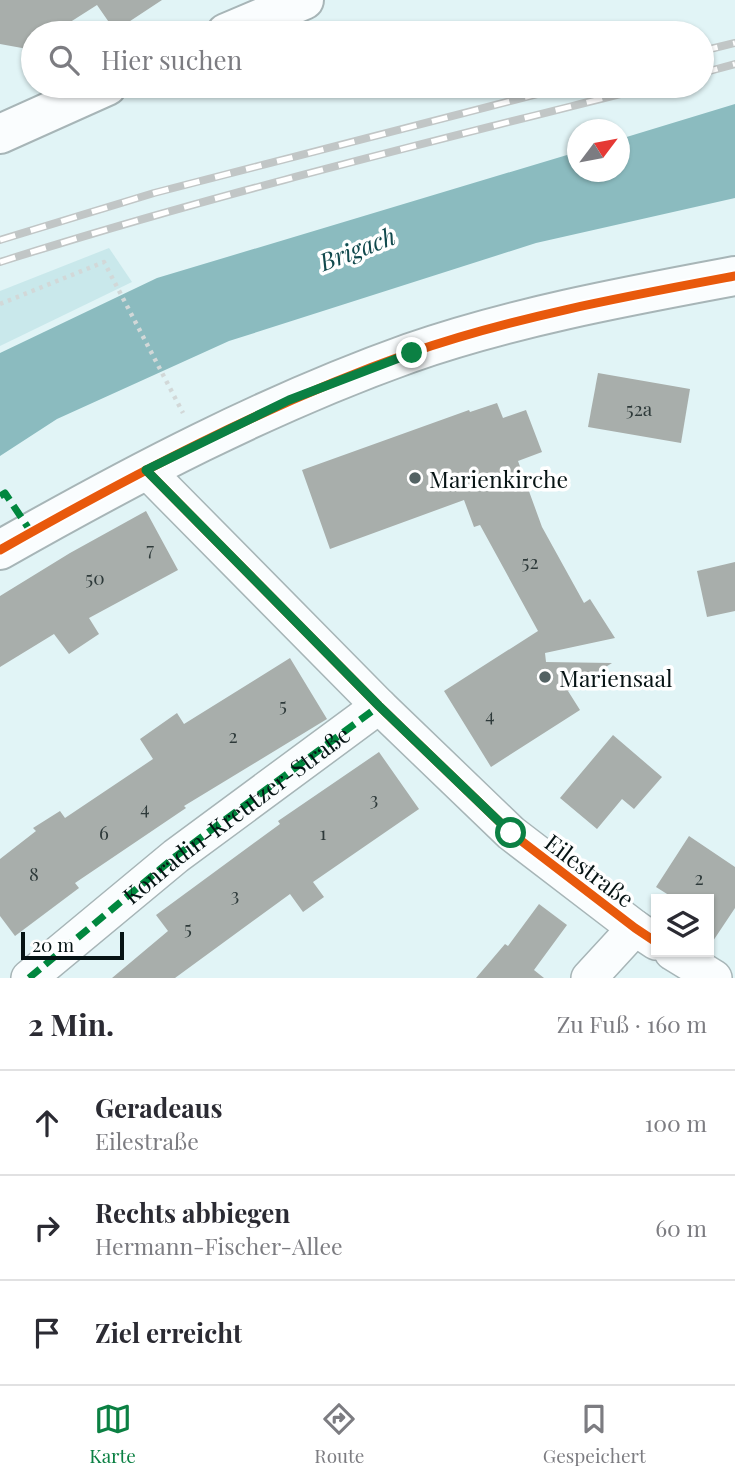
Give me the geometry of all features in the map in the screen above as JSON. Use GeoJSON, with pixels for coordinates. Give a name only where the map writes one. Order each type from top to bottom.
{"type":"FeatureCollection","features":[{"type":"Feature","properties":{"kind":"street"},"geometry":{"type":"LineString","coordinates":[[254,21],[304,0]]}},
{"type":"Feature","properties":{"kind":"street"},"geometry":{"type":"LineString","coordinates":[[0,134],[80,98]]}},
{"type":"Feature","properties":{"kind":"street"},"geometry":{"type":"LineString","coordinates":[[0,550],[146,470],[289,400],[412,353],[542,316],[735,276]]}},
{"type":"Feature","properties":{"kind":"street","name":"Eilestraße"},"geometry":{"type":"LineString","coordinates":[[146,470],[379,706],[511,833],[645,935]]}},
{"type":"Feature","properties":{"kind":"street","name":"Konradin-Kreutzer-Straße"},"geometry":{"type":"LineString","coordinates":[[29,978],[176,856],[379,706]]}},
{"type":"Feature","properties":{"kind":"street"},"geometry":{"type":"LineString","coordinates":[[589,978],[645,935]]}},
{"type":"Feature","properties":{"kind":"street"},"geometry":{"type":"LineString","coordinates":[[680,957],[714,978]]}},
{"type":"Feature","properties":{"kind":"path"},"geometry":{"type":"LineString","coordinates":[[0,304],[104,262],[183,413]]}},
{"type":"Feature","properties":{"kind":"shaded area"},"geometry":{"type":"Polygon","coordinates":[[[109,248],[132,282],[0,346],[0,291],[109,248]]]}},
{"type":"Feature","properties":{"kind":"water","name":"Brigach"},"geometry":{"type":"Polygon","coordinates":[[[735,104],[735,198],[536,243],[229,341],[57,419],[0,456],[0,353],[157,278],[567,155],[567,182],[630,182],[630,136],[735,104]]]}},
{"type":"Feature","properties":{"kind":"building"},"geometry":{"type":"Polygon","coordinates":[[[0,0],[162,0],[130,21],[108,21],[97,5],[72,21],[21,21],[21,48],[0,44],[0,0]]]}},
{"type":"Feature","properties":{"kind":"building"},"geometry":{"type":"Polygon","coordinates":[[[598,373],[690,389],[681,443],[588,427],[598,373]]]}},
{"type":"Feature","properties":{"kind":"building"},"geometry":{"type":"Polygon","coordinates":[[[497,403],[503,418],[526,410],[542,452],[518,461],[542,527],[584,603],[590,599],[615,638],[545,653],[546,662],[612,663],[568,691],[580,710],[491,767],[444,691],[538,631],[480,525],[474,527],[464,500],[330,549],[302,470],[469,410],[470,412],[497,403]]]}},
{"type":"Feature","properties":{"kind":"building"},"geometry":{"type":"Polygon","coordinates":[[[146,511],[178,570],[89,618],[99,634],[69,654],[54,634],[0,667],[0,596],[146,511]]]}},
{"type":"Feature","properties":{"kind":"building"},"geometry":{"type":"Polygon","coordinates":[[[735,562],[735,611],[707,617],[697,571],[735,562]]]}},
{"type":"Feature","properties":{"kind":"building"},"geometry":{"type":"Polygon","coordinates":[[[290,658],[327,719],[184,806],[186,808],[75,883],[79,888],[15,936],[0,916],[0,859],[36,831],[33,828],[60,811],[65,818],[153,759],[140,739],[177,713],[184,724],[290,658]]]}},
{"type":"Feature","properties":{"kind":"building"},"geometry":{"type":"Polygon","coordinates":[[[613,735],[662,777],[634,809],[622,799],[597,829],[560,798],[613,735]]]}},
{"type":"Feature","properties":{"kind":"building"},"geometry":{"type":"Polygon","coordinates":[[[379,752],[419,809],[313,882],[324,897],[303,912],[290,894],[175,978],[112,978],[168,931],[156,915],[280,824],[278,821],[379,752]]]}},
{"type":"Feature","properties":{"kind":"building"},"geometry":{"type":"Polygon","coordinates":[[[689,836],[735,867],[735,908],[714,940],[714,894],[667,894],[656,887],[689,836]]]}},
{"type":"Feature","properties":{"kind":"building"},"geometry":{"type":"Polygon","coordinates":[[[539,904],[567,925],[534,970],[544,978],[476,978],[505,944],[508,946],[539,904]]]}},
{"type":"Feature","properties":{"kind":"railway"},"geometry":{"type":"LineString","coordinates":[[714,48],[735,43]]}},
{"type":"Feature","properties":{"kind":"railway"},"geometry":{"type":"LineString","coordinates":[[714,70],[735,64]]}},
{"type":"Feature","properties":{"kind":"railway"},"geometry":{"type":"LineString","coordinates":[[0,240],[154,193],[522,98]]}},
{"type":"Feature","properties":{"kind":"railway"},"geometry":{"type":"LineString","coordinates":[[0,262],[243,191],[605,98]]}},
{"type":"Feature","properties":{"kind":"marked path"},"geometry":{"type":"LineString","coordinates":[[0,496],[5,493],[31,532]]}},
{"type":"Feature","properties":{"kind":"marked path"},"geometry":{"type":"LineString","coordinates":[[29,978],[176,856],[379,706]]}},
{"type":"Feature","properties":{"kind":"cycle path"},"geometry":{"type":"LineString","coordinates":[[0,550],[100,495],[252,418],[410,353],[530,318],[735,276]]}},
{"type":"Feature","properties":{"kind":"cycle path"},"geometry":{"type":"LineString","coordinates":[[146,470],[379,706],[511,833],[651,939]]}},
{"type":"Feature","properties":{"kind":"place","name":"Marienkirche"},"geometry":{"type":"Point","coordinates":[415,478]}},
{"type":"Feature","properties":{"kind":"place","name":"Mariensaal"},"geometry":{"type":"Point","coordinates":[545,677]}},
{"type":"Feature","properties":{"kind":"route"},"geometry":{"type":"LineString","coordinates":[[412,353],[289,400],[146,470],[379,706],[511,833]]}}]}
